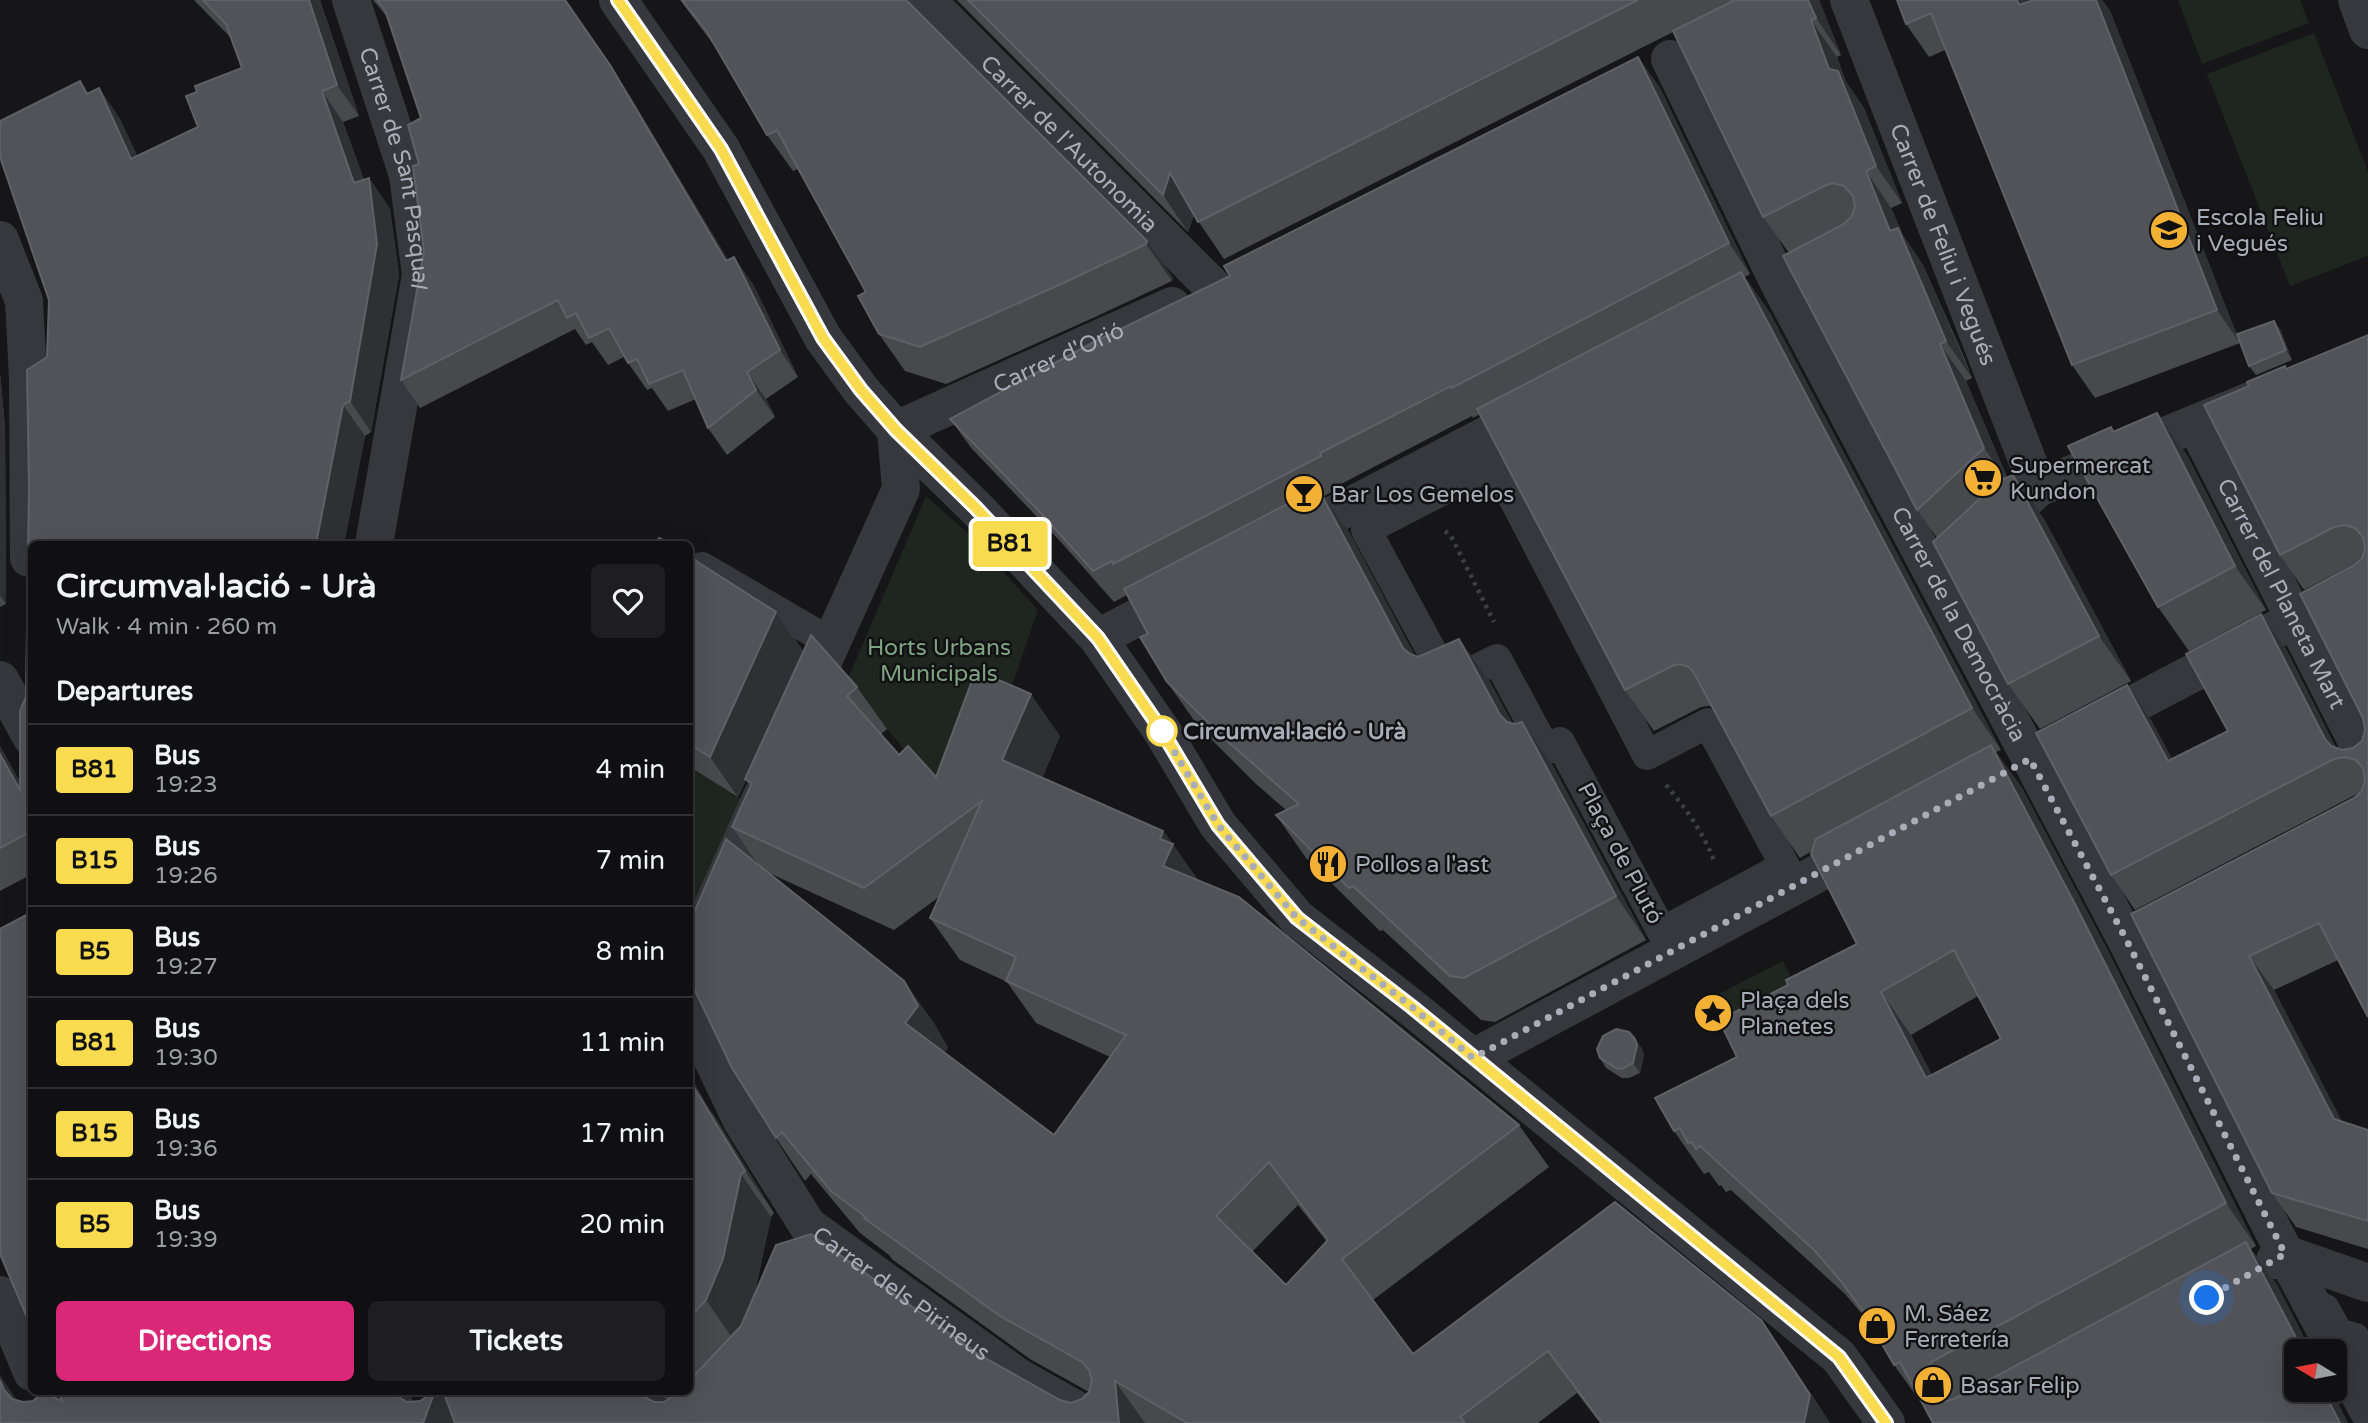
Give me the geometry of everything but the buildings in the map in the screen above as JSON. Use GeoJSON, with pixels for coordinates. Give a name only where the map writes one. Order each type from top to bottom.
{"type":"FeatureCollection","features":[{"type":"Feature","properties":{"kind":"street","name":"Carrer de Sant Pasqual"},"geometry":{"type":"LineString","coordinates":[[351,0],[408,175],[421,275],[375,541]]}},
{"type":"Feature","properties":{"kind":"street"},"geometry":{"type":"LineString","coordinates":[[618,0],[721,149],[823,338],[861,390],[896,430],[975,507],[1098,638],[1162,731],[1218,825],[1297,918],[1412,1007],[1839,1357],[1886,1423]]}},
{"type":"Feature","properties":{"kind":"street","name":"Carrer de l'Autonomia"},"geometry":{"type":"LineString","coordinates":[[926,0],[1213,288]]}},
{"type":"Feature","properties":{"kind":"street","name":"Carrer de Feliu i Vegués"},"geometry":{"type":"LineString","coordinates":[[1849,0],[2038,488]]}},
{"type":"Feature","properties":{"kind":"street"},"geometry":{"type":"LineString","coordinates":[[2357,0],[2368,30]]}},
{"type":"Feature","properties":{"kind":"street","name":"Carrer de la Democràcia"},"geometry":{"type":"LineString","coordinates":[[1704,41],[1658,65],[1779,283],[1949,572],[2017,766],[2140,932],[2285,1254],[2368,1410]]}},
{"type":"Feature","properties":{"kind":"street"},"geometry":{"type":"LineString","coordinates":[[0,240],[24,300],[28,379],[29,541]]}},
{"type":"Feature","properties":{"kind":"street","name":"Carrer d'Orió"},"geometry":{"type":"LineString","coordinates":[[896,430],[1250,270]]}},
{"type":"Feature","properties":{"kind":"street"},"geometry":{"type":"LineString","coordinates":[[1997,526],[2038,488],[2294,383]]}},
{"type":"Feature","properties":{"kind":"street"},"geometry":{"type":"LineString","coordinates":[[1262,552],[1569,393]]}},
{"type":"Feature","properties":{"kind":"street","name":"Carrer del Planeta Mart"},"geometry":{"type":"LineString","coordinates":[[2196,425],[2368,763]]}},
{"type":"Feature","properties":{"kind":"street"},"geometry":{"type":"LineString","coordinates":[[792,730],[901,489],[896,430]]}},
{"type":"Feature","properties":{"kind":"street","name":"Plaça de Plutó"},"geometry":{"type":"LineString","coordinates":[[1495,463],[1647,755],[1708,723],[1785,866],[1662,932],[1560,741],[1546,750],[1497,659],[1449,683],[1366,530],[1495,463]]}},
{"type":"Feature","properties":{"kind":"street"},"geometry":{"type":"LineString","coordinates":[[702,567],[832,643]]}},
{"type":"Feature","properties":{"kind":"street"},"geometry":{"type":"LineString","coordinates":[[1098,638],[1213,578]]}},
{"type":"Feature","properties":{"kind":"street"},"geometry":{"type":"LineString","coordinates":[[2017,766],[2368,581]]}},
{"type":"Feature","properties":{"kind":"street"},"geometry":{"type":"LineString","coordinates":[[14,670],[28,729]]}},
{"type":"Feature","properties":{"kind":"street"},"geometry":{"type":"LineString","coordinates":[[693,950],[775,767]]}},
{"type":"Feature","properties":{"kind":"street"},"geometry":{"type":"LineString","coordinates":[[1473,1058],[1893,834]]}},
{"type":"Feature","properties":{"kind":"street","name":"Carrer dels Pirineus"},"geometry":{"type":"LineString","coordinates":[[693,1018],[742,1121],[808,1226],[1018,1377],[1100,1423]]}},
{"type":"Feature","properties":{"kind":"street"},"geometry":{"type":"LineString","coordinates":[[793,1262],[808,1226]]}},
{"type":"Feature","properties":{"kind":"street"},"geometry":{"type":"LineString","coordinates":[[2242,1280],[2285,1254],[2368,1283]]}},
{"type":"Feature","properties":{"kind":"street"},"geometry":{"type":"LineString","coordinates":[[2368,1298],[2367,1293],[2330,1283],[2320,1294],[2338,1333],[2355,1338],[2368,1363]]}},
{"type":"Feature","properties":{"kind":"street"},"geometry":{"type":"LineString","coordinates":[[0,1295],[27,1374]]}},
{"type":"Feature","properties":{"kind":"path"},"geometry":{"type":"LineString","coordinates":[[1443,529],[1451,536],[1500,634]]}},
{"type":"Feature","properties":{"kind":"path"},"geometry":{"type":"LineString","coordinates":[[1680,801],[1708,844]]}},
{"type":"Feature","properties":{"kind":"green space"},"geometry":{"type":"Polygon","coordinates":[[[2178,0],[2300,0],[2309,23],[2202,64],[2178,0]]]}},
{"type":"Feature","properties":{"kind":"green space"},"geometry":{"type":"Polygon","coordinates":[[[2314,33],[2368,172],[2368,256],[2290,286],[2207,74],[2314,33]]]}},
{"type":"Feature","properties":{"kind":"green space","name":"Horts Urbans Municipals"},"geometry":{"type":"Polygon","coordinates":[[[926,496],[971,536],[1038,610],[966,819],[846,683],[926,496]]]}},
{"type":"Feature","properties":{"kind":"green space"},"geometry":{"type":"Polygon","coordinates":[[[693,767],[742,800],[693,910],[693,767]]]}},
{"type":"Feature","properties":{"kind":"green space"},"geometry":{"type":"Polygon","coordinates":[[[1783,961],[1798,990],[1732,1024],[1717,995],[1783,961]]]}},
{"type":"Feature","properties":{"kind":"bus line","name":"B81"},"geometry":{"type":"LineString","coordinates":[[618,0],[721,149],[823,338],[861,390],[896,430],[975,507],[1098,638],[1162,731],[1218,825],[1297,918],[1412,1007],[1428,1023],[1839,1357],[1886,1423]]}},
{"type":"Feature","properties":{"kind":"place","name":"Escola Feliu i Vegués"},"geometry":{"type":"Point","coordinates":[2169,230]}},
{"type":"Feature","properties":{"kind":"place","name":"Supermercat Kundon"},"geometry":{"type":"Point","coordinates":[1983,478]}},
{"type":"Feature","properties":{"kind":"place","name":"Bar Los Gemelos"},"geometry":{"type":"Point","coordinates":[1304,494]}},
{"type":"Feature","properties":{"kind":"place","name":"Circumval·lació - Urà"},"geometry":{"type":"Point","coordinates":[1162,731]}},
{"type":"Feature","properties":{"kind":"place","name":"Pollos a l'ast"},"geometry":{"type":"Point","coordinates":[1328,864]}},
{"type":"Feature","properties":{"kind":"place","name":"Plaça dels Planetes"},"geometry":{"type":"Point","coordinates":[1713,1013]}},
{"type":"Feature","properties":{"kind":"place","name":"M. Sáez Ferretería"},"geometry":{"type":"Point","coordinates":[1877,1326]}},
{"type":"Feature","properties":{"kind":"place","name":"Basar Felip"},"geometry":{"type":"Point","coordinates":[1933,1385]}},
{"type":"Feature","properties":{"kind":"route"},"geometry":{"type":"LineString","coordinates":[[1162,731],[1218,825],[1297,918],[1473,1058],[2030,759],[2126,939],[2285,1254],[2207,1298]]}}]}
